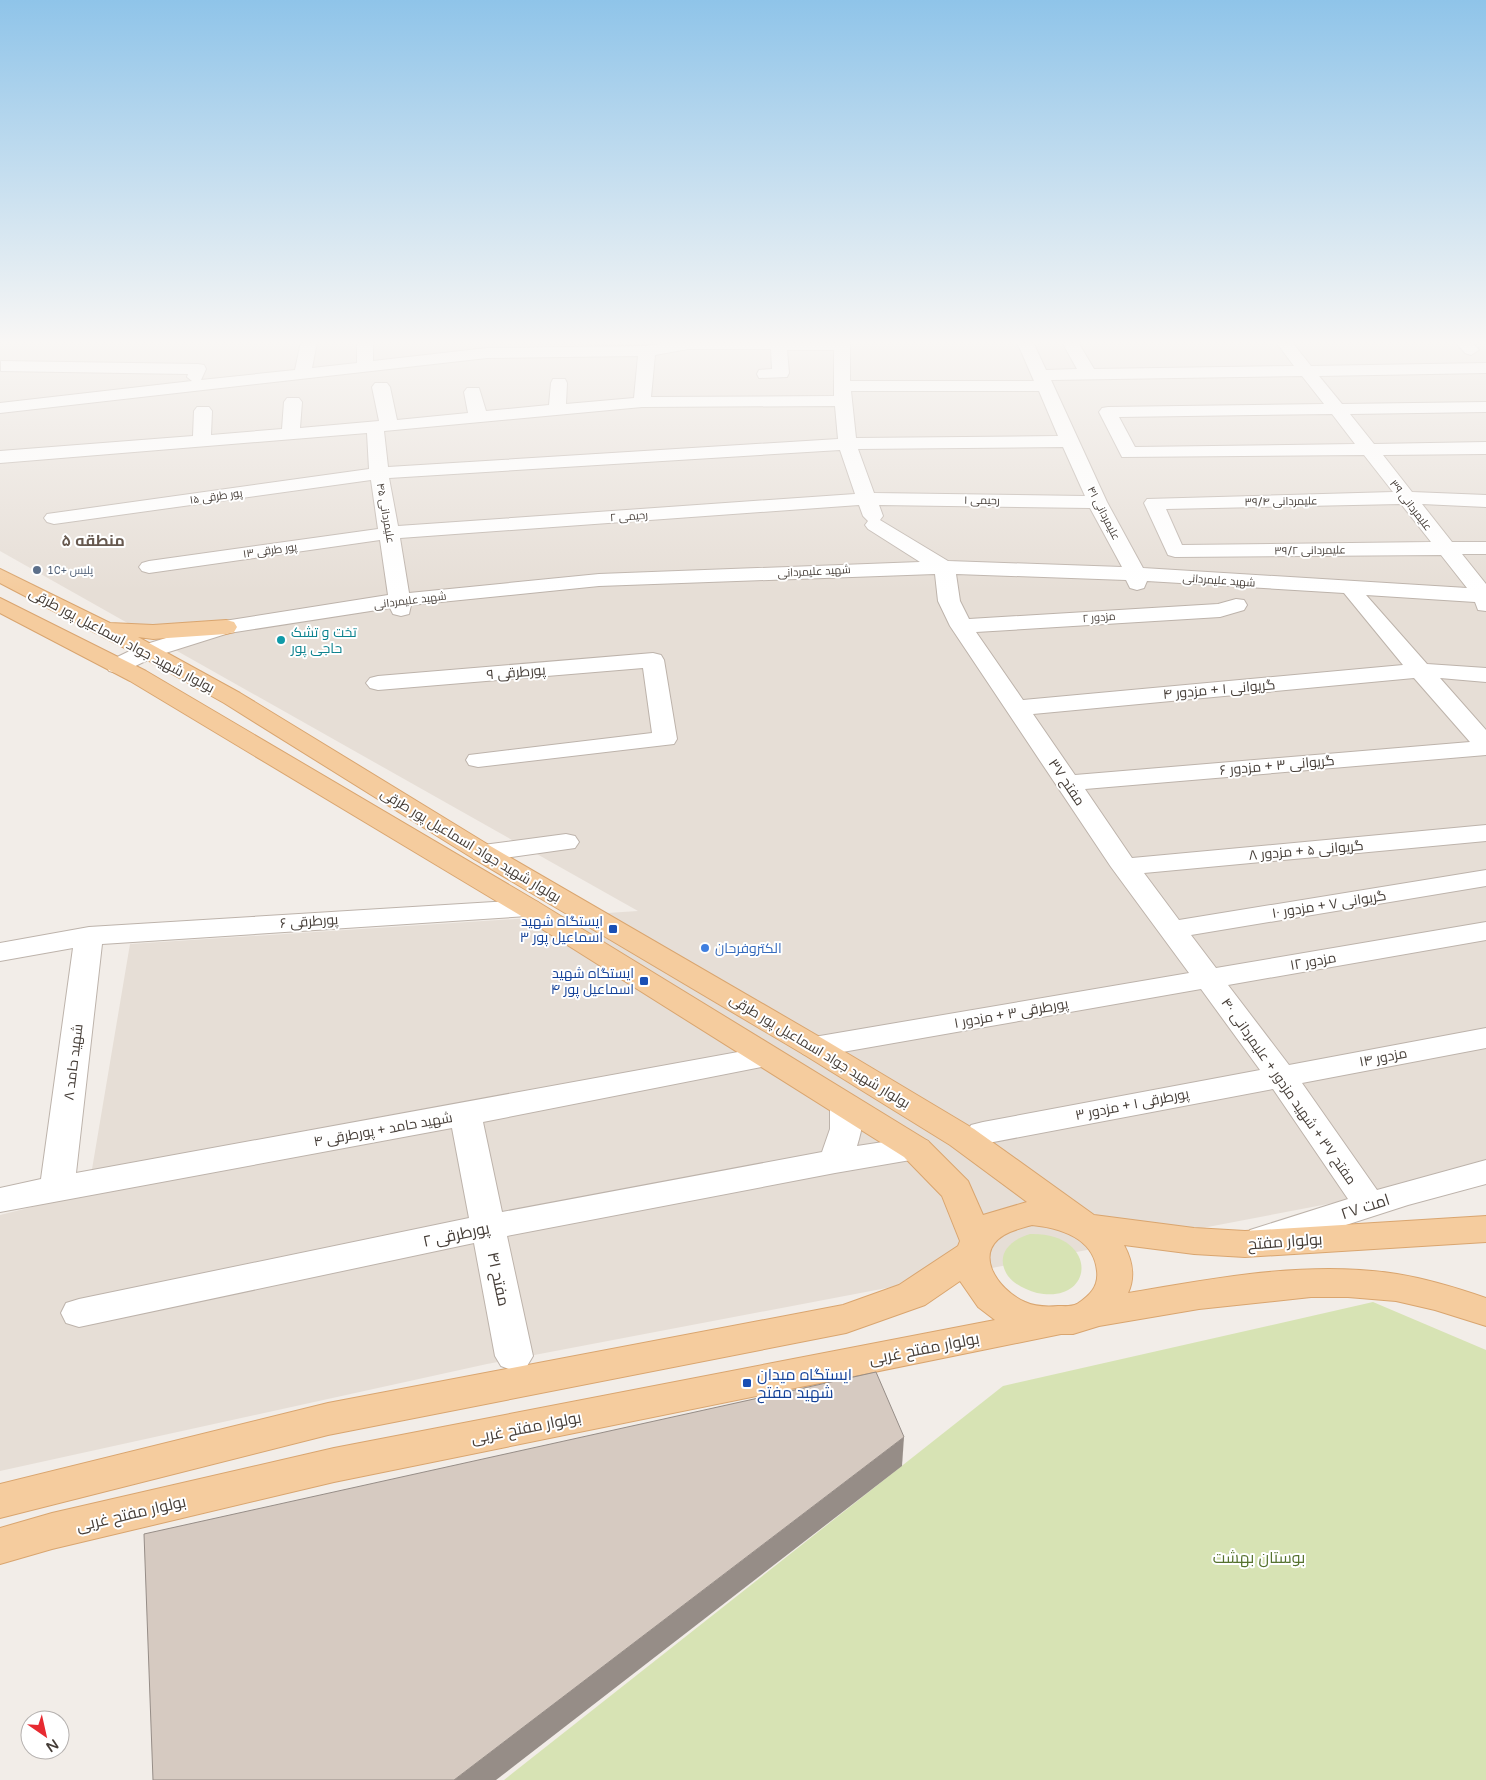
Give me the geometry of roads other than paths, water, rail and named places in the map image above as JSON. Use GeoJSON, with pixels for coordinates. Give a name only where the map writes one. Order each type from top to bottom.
{"type":"FeatureCollection","features":[{"type":"Feature","properties":{"kind":"main road","name":"بولوار شهید جواد اسماعیل پور طرقی"},"geometry":{"type":"LineString","coordinates":[[0,575],[93,625],[158,657],[232,698],[483,853],[814,1046],[962,1137],[1085,1227]]}},
{"type":"Feature","properties":{"kind":"main road","name":"بولوار شهید جواد اسماعیل پور طرقی"},"geometry":{"type":"LineString","coordinates":[[0,604],[128,671],[528,908],[765,1057],[916,1149],[956,1190],[974,1248]]}},
{"type":"Feature","properties":{"kind":"main road"},"geometry":{"type":"LineString","coordinates":[[93,625],[153,632],[226,627]]}},
{"type":"Feature","properties":{"kind":"main road"},"geometry":{"type":"LineString","coordinates":[[0,1501],[328,1419],[846,1319],[912,1295],[974,1248],[985,1230],[998,1221],[1014,1216],[1050,1214],[1085,1227],[1110,1250],[1116,1271],[1113,1292],[1104,1304],[1074,1318]]}},
{"type":"Feature","properties":{"kind":"main road","name":"بولوار مفتح"},"geometry":{"type":"LineString","coordinates":[[1085,1227],[1194,1241],[1245,1244],[1486,1229]]}},
{"type":"Feature","properties":{"kind":"main road"},"geometry":{"type":"LineString","coordinates":[[974,1248],[972,1268],[976,1282],[986,1296],[1000,1307],[1018,1316],[1036,1321],[1074,1318],[1227,1292],[1315,1284],[1382,1286],[1443,1297],[1486,1312]]}},
{"type":"Feature","properties":{"kind":"main road","name":"بولوار مفتح غربی"},"geometry":{"type":"LineString","coordinates":[[0,1546],[52,1531],[334,1465],[1074,1318]]}},
{"type":"Feature","properties":{"kind":"street"},"geometry":{"type":"LineString","coordinates":[[202,440],[203,425]]}},
{"type":"Feature","properties":{"kind":"street"},"geometry":{"type":"LineString","coordinates":[[291,433],[292,425]]}},
{"type":"Feature","properties":{"kind":"street"},"geometry":{"type":"LineString","coordinates":[[0,457],[104,441],[202,440],[392,425]]}},
{"type":"Feature","properties":{"kind":"street"},"geometry":{"type":"LineString","coordinates":[[845,425],[847,444],[868,499],[875,525],[875,572]]}},
{"type":"Feature","properties":{"kind":"street","name":"علیمردانی ۴۱"},"geometry":{"type":"LineString","coordinates":[[1063,425],[1097,502],[1137,579]]}},
{"type":"Feature","properties":{"kind":"street"},"geometry":{"type":"LineString","coordinates":[[1115,425],[1129,453],[1486,448]]}},
{"type":"Feature","properties":{"kind":"street","name":"علیمردانی ۳۹"},"geometry":{"type":"LineString","coordinates":[[1350,425],[1485,601]]}},
{"type":"Feature","properties":{"kind":"street","name":"علیمردانی ۴۵"},"geometry":{"type":"LineString","coordinates":[[382,426],[379,473],[400,605]]}},
{"type":"Feature","properties":{"kind":"street","name":"پور طرقی ۱۵"},"geometry":{"type":"LineString","coordinates":[[54,518],[379,473],[847,444],[1070,441]]}},
{"type":"Feature","properties":{"kind":"street","name":"علیمردانی ۳۹/۴"},"geometry":{"type":"LineString","coordinates":[[1175,552],[1154,503],[1406,498],[1486,500]]}},
{"type":"Feature","properties":{"kind":"street","name":"رحیمی ۱"},"geometry":{"type":"LineString","coordinates":[[868,499],[1097,502]]}},
{"type":"Feature","properties":{"kind":"street","name":"رحیمی ۲"},"geometry":{"type":"LineString","coordinates":[[390,533],[868,499]]}},
{"type":"Feature","properties":{"kind":"street"},"geometry":{"type":"LineString","coordinates":[[875,525],[945,571]]}},
{"type":"Feature","properties":{"kind":"street","name":"پور طرقی ۱۳"},"geometry":{"type":"LineString","coordinates":[[149,567],[390,533]]}},
{"type":"Feature","properties":{"kind":"street","name":"علیمردانی ۳۹/۲"},"geometry":{"type":"LineString","coordinates":[[1175,552],[1486,548]]}},
{"type":"Feature","properties":{"kind":"street","name":"شهید علیمردانی"},"geometry":{"type":"LineString","coordinates":[[158,657],[226,627],[400,605],[593,589],[875,572],[945,571],[1137,579],[1485,601]]}},
{"type":"Feature","properties":{"kind":"street","name":"مفتح ۳۷"},"geometry":{"type":"LineString","coordinates":[[945,571],[949,601],[961,626],[1125,867],[1208,979]]}},
{"type":"Feature","properties":{"kind":"street"},"geometry":{"type":"LineString","coordinates":[[1354,593],[1486,746]]}},
{"type":"Feature","properties":{"kind":"street","name":"شهید علیمردانی"},"geometry":{"type":"LineString","coordinates":[[158,657],[241,635],[400,605]]}},
{"type":"Feature","properties":{"kind":"street","name":"مزدور ۲"},"geometry":{"type":"LineString","coordinates":[[961,626],[1220,610],[1236,605]]}},
{"type":"Feature","properties":{"kind":"street"},"geometry":{"type":"LineString","coordinates":[[128,671],[158,657]]}},
{"type":"Feature","properties":{"kind":"street","name":"پورطرقی ۹"},"geometry":{"type":"LineString","coordinates":[[378,683],[653,660],[665,739],[478,760]]}},
{"type":"Feature","properties":{"kind":"street","name":"گریوانی ۱ + مزدور ۴"},"geometry":{"type":"LineString","coordinates":[[1016,708],[1421,670],[1486,675]]}},
{"type":"Feature","properties":{"kind":"street","name":"گریوانی ۳ + مزدور ۶"},"geometry":{"type":"LineString","coordinates":[[1068,783],[1486,746]]}},
{"type":"Feature","properties":{"kind":"street","name":"گریوانی ۵ + مزدور ۸"},"geometry":{"type":"LineString","coordinates":[[1125,867],[1486,833]]}},
{"type":"Feature","properties":{"kind":"street"},"geometry":{"type":"LineString","coordinates":[[483,853],[566,842]]}},
{"type":"Feature","properties":{"kind":"street","name":"گریوانی ۷ + مزدور ۱۰"},"geometry":{"type":"LineString","coordinates":[[1172,930],[1486,878]]}},
{"type":"Feature","properties":{"kind":"street","name":"پورطرقی ۶"},"geometry":{"type":"LineString","coordinates":[[0,952],[90,936],[528,908]]}},
{"type":"Feature","properties":{"kind":"street","name":"مزدور ۱۲"},"geometry":{"type":"LineString","coordinates":[[1208,979],[1486,931]]}},
{"type":"Feature","properties":{"kind":"street","name":"شهید حامد ۸"},"geometry":{"type":"LineString","coordinates":[[57,1188],[90,936]]}},
{"type":"Feature","properties":{"kind":"street","name":"پورطرقی ۳ + مزدور ۱"},"geometry":{"type":"LineString","coordinates":[[814,1046],[1208,979]]}},
{"type":"Feature","properties":{"kind":"street","name":"مفتح ۳۷ + شهید مزدور + علیمردانی ۴۰"},"geometry":{"type":"LineString","coordinates":[[1208,979],[1281,1076],[1370,1205]]}},
{"type":"Feature","properties":{"kind":"street","name":"مزدور ۱۴"},"geometry":{"type":"LineString","coordinates":[[1281,1076],[1486,1038]]}},
{"type":"Feature","properties":{"kind":"street","name":"شهید حامد + پورطرقی ۴"},"geometry":{"type":"LineString","coordinates":[[0,1200],[765,1057]]}},
{"type":"Feature","properties":{"kind":"street","name":"پورطرقی ۱ + مزدور ۳"},"geometry":{"type":"LineString","coordinates":[[983,1133],[1281,1076]]}},
{"type":"Feature","properties":{"kind":"street"},"geometry":{"type":"LineString","coordinates":[[835,1161],[846,1129],[846,1106]]}},
{"type":"Feature","properties":{"kind":"street","name":"مفتح ۴۱"},"geometry":{"type":"LineString","coordinates":[[465,1114],[514,1356]]}},
{"type":"Feature","properties":{"kind":"street","name":"پورطرقی ۲"},"geometry":{"type":"LineString","coordinates":[[79,1312],[488,1227],[835,1161],[916,1149]]}},
{"type":"Feature","properties":{"kind":"street","name":"امت ۲۷"},"geometry":{"type":"LineString","coordinates":[[1245,1244],[1370,1205],[1486,1172]]}},
{"type":"Feature","properties":{"kind":"place","name":"پلیس +10"},"geometry":{"type":"Point","coordinates":[37,570]}},
{"type":"Feature","properties":{"kind":"place","name":"تخت و تشک حاجی پور"},"geometry":{"type":"Point","coordinates":[281,640]}},
{"type":"Feature","properties":{"kind":"place","name":"ایستگاه شهید اسماعیل پور ۳"},"geometry":{"type":"Point","coordinates":[613,929]}},
{"type":"Feature","properties":{"kind":"place","name":"الکتروفرحان"},"geometry":{"type":"Point","coordinates":[705,948]}},
{"type":"Feature","properties":{"kind":"place","name":"ایستگاه شهید اسماعیل پور ۴"},"geometry":{"type":"Point","coordinates":[644,981]}},
{"type":"Feature","properties":{"kind":"place","name":"ایستگاه میدان شهید مفتح"},"geometry":{"type":"Point","coordinates":[747,1383]}},
{"type":"Feature","properties":{"kind":"district","name":"منطقه ۵"},"geometry":{"type":"Point","coordinates":[93,540]}},
{"type":"Feature","properties":{"kind":"park label","name":"بوستان بهشت"},"geometry":{"type":"Point","coordinates":[1259,1557]}}]}
